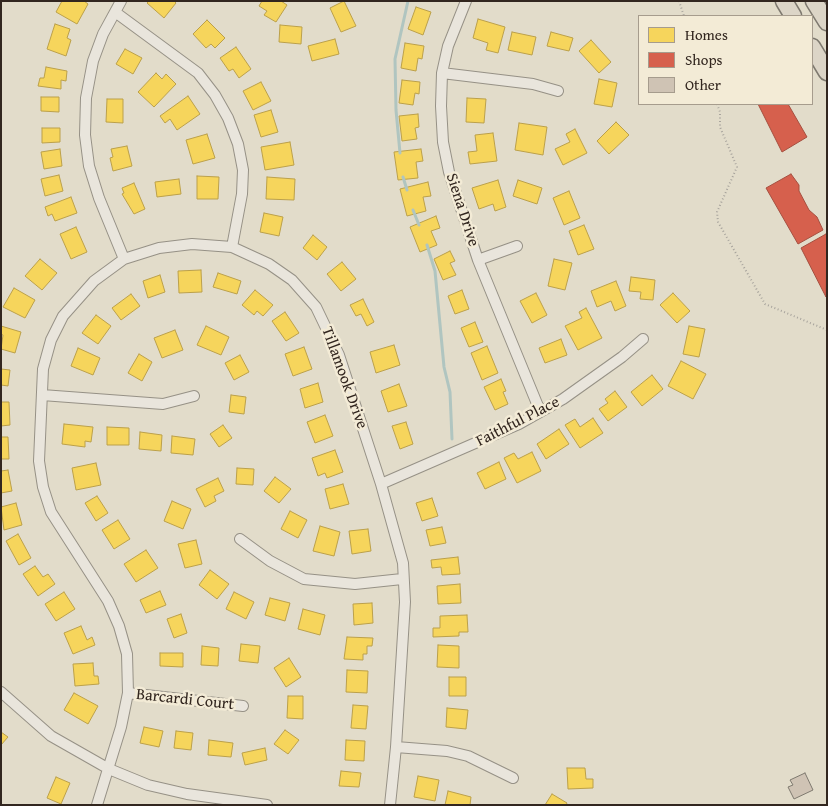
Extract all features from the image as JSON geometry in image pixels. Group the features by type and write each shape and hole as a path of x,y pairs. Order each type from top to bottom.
{"highway":[{"path":"784,1 792,15"},
{"path":"814,1 827,22"},
{"path":"813,36 827,52"},
{"path":"813,49 827,72"}],"street":[{"path":"120,1 93,61 86,98 86,135 89,166 99,198 124,259"},
{"name":"Siena Drive","path":"466,1 448,46 442,73 443,142 449,172 478,260 540,412"},
{"path":"115,12 198,73 215,95 228,118 238,144 243,170 242,194 232,247"},
{"path":"442,73 533,84 558,91"},
{"name":"Tillamook Drive","path":"97,805 109,769 128,693 127,654 119,626 108,601 51,512 42,487 40,461 43,369 52,340 63,316 94,281 124,259 160,248 192,244 232,247 269,264 292,280 316,307 339,355 400,548 404,602 396,747 390,805"},
{"path":"478,260 517,246"},
{"name":"Faithful Place","path":"381,484 496,435 563,400 590,381 643,338"},
{"path":"42,396 163,404 194,396"},
{"path":"240,539 270,562 304,579 355,584 402,579"},
{"path":"1,692 51,736 109,769 148,785 187,794 267,805"},
{"name":"Barcardi Court","path":"128,693 243,706"},
{"path":"396,747 447,751 468,756 513,778"}],"path":[{"path":"679,1 684,15"},
{"path":"717,105 720,112 720,127 736,167 717,212 718,222 765,304 827,330"}],"building: Homes":[{"path":"62,1 84,1 88,4 77,24 56,12"},
{"path":"149,1 174,1 176,3 164,18 147,3"},
{"path":"262,1 281,1 287,5 276,22 264,15 267,11 259,6"},
{"path":"344,1 356,26 341,32 330,8"},
{"path":"416,7 431,12 423,35 408,29"},
{"path":"478,19 505,27 498,53 486,50 488,43 473,38"},
{"path":"207,20 225,38 215,48 211,44 206,48 193,34"},
{"path":"55,24 70,29 67,38 71,40 66,56 47,49"},
{"path":"280,25 302,27 301,44 279,42"},
{"path":"512,32 536,37 532,55 508,50"},
{"path":"551,32 573,38 569,51 547,46"},
{"path":"335,39 339,54 312,61 308,46"},
{"path":"591,40 611,62 599,73 579,51"},
{"path":"405,43 424,46 422,59 418,58 416,71 401,68"},
{"path":"236,47 251,69 239,78 233,69 229,71 220,58"},
{"path":"125,49 142,58 133,74 116,64"},
{"path":"46,67 67,71 66,81 61,80 61,89 38,86 40,78 44,78"},
{"path":"156,73 162,79 166,74 176,84 154,107 138,92"},
{"path":"599,79 617,83 612,107 594,104"},
{"path":"402,80 420,82 419,94 415,93 413,105 399,103"},
{"path":"261,82 271,101 253,110 243,91"},
{"path":"188,96 200,114 177,130 170,119 165,123 160,116"},
{"path":"41,97 59,97 59,112 41,111"},
{"path":"467,98 486,99 484,123 466,122"},
{"path":"107,99 123,99 123,123 106,122"},
{"path":"271,110 278,132 261,137 254,115"},
{"path":"418,114 419,127 415,128 417,139 402,141 399,116"},
{"path":"616,122 629,135 609,154 597,141"},
{"path":"519,123 547,127 543,155 515,150"},
{"path":"42,128 60,128 60,142 42,143"},
{"path":"575,129 587,153 563,165 555,149 570,142 566,134"},
{"path":"493,133 497,161 470,164 468,152 477,151 475,135"},
{"path":"207,134 215,158 193,164 186,140"},
{"path":"290,142 294,165 265,170 261,147"},
{"path":"127,146 132,166 113,171 110,158 113,157 111,149"},
{"path":"60,149 62,166 44,169 41,152"},
{"path":"421,149 423,161 416,162 418,178 398,180 394,152"},
{"path":"59,175 63,191 45,196 41,179"},
{"path":"197,176 219,177 218,199 197,199"},
{"path":"267,177 295,179 294,200 266,199"},
{"path":"179,179 181,194 157,197 155,182"},
{"path":"498,180 506,207 495,211 493,204 479,209 472,188"},
{"path":"518,180 542,188 537,204 513,196"},
{"path":"428,182 431,196 423,197 426,211 407,216 400,189"},
{"path":"134,183 145,209 134,214 122,194 124,193 122,188"},
{"path":"569,191 580,218 564,225 553,198"},
{"path":"71,197 77,213 55,221 52,214 48,216 45,207"},
{"path":"264,213 283,217 279,236 260,232"},
{"path":"436,216 440,228 431,231 437,245 420,252 410,227"},
{"path":"584,225 594,249 578,255 569,231"},
{"path":"76,227 87,252 71,259 60,234"},
{"path":"313,235 327,247 317,260 303,248"},
{"path":"450,251 455,261 450,263 456,275 443,280 434,259"},
{"path":"40,259 57,273 42,290 25,276"},
{"path":"554,259 572,263 565,290 548,286"},
{"path":"342,262 356,279 341,291 327,274"},
{"path":"201,270 202,292 179,293 178,271"},
{"path":"218,273 241,281 237,294 213,287"},
{"path":"160,275 165,292 148,298 143,281"},
{"path":"631,277 655,280 653,300 640,299 641,292 629,291"},
{"path":"616,281 626,306 615,311 611,301 597,307 591,291"},
{"path":"14,288 35,300 25,318 3,307"},
{"path":"255,290 273,305 263,316 257,311 254,315 242,305"},
{"path":"462,290 469,309 455,314 448,296"},
{"path":"536,293 547,315 532,323 520,301"},
{"path":"673,293 690,311 677,323 660,305"},
{"path":"131,294 140,306 121,320 112,308"},
{"path":"363,299 374,322 367,326 361,314 356,316 350,305"},
{"path":"586,308 602,338 578,350 565,326 582,318 579,312"},
{"path":"285,312 299,333 286,341 272,321"},
{"path":"96,315 111,326 98,344 82,333"},
{"path":"475,322 483,342 469,347 461,328"},
{"path":"1,326 21,332 15,353 1,349 3,335 1,334"},
{"path":"206,326 229,337 221,355 197,345"},
{"path":"689,326 705,329 699,357 683,354"},
{"path":"175,330 183,350 162,358 154,338"},
{"path":"561,339 567,355 545,363 539,348"},
{"path":"394,345 400,365 376,373 370,352"},
{"path":"487,346 498,373 482,380 471,353"},
{"path":"304,347 312,369 293,376 285,354"},
{"path":"78,348 100,358 93,375 71,366"},
{"path":"139,354 152,362 142,381 128,373"},
{"path":"240,355 249,372 234,380 225,363"},
{"path":"681,361 706,374 693,399 668,386"},
{"path":"1,369 10,370 8,386 1,385"},
{"path":"652,375 663,389 642,406 631,392"},
{"path":"501,379 506,391 503,392 508,404 495,410 484,387"},
{"path":"318,383 323,402 305,408 300,389"},
{"path":"399,384 407,406 388,412 381,391"},
{"path":"615,391 627,407 608,421 599,409 608,403 605,399"},
{"path":"231,395 246,397 244,414 229,412"},
{"path":"1,402 9,402 10,425 1,426"},
{"path":"325,415 333,436 315,443 307,422"},
{"path":"593,418 603,433 580,448 565,425 575,419 580,427"},
{"path":"406,422 413,444 400,449 392,426"},
{"path":"64,424 93,427 91,442 85,441 85,447 62,444"},
{"path":"223,425 232,438 219,447 210,434"},
{"path":"107,427 129,428 129,445 107,445"},
{"path":"559,429 569,444 546,459 537,444"},
{"path":"140,432 162,435 161,451 139,449"},
{"path":"172,436 195,439 193,455 171,453"},
{"path":"1,437 8,437 9,459 1,459"},
{"path":"335,450 343,472 327,478 325,473 318,476 312,458"},
{"path":"532,452 541,471 517,483 504,458 514,453 518,459"},
{"path":"499,462 506,479 485,489 477,473"},
{"path":"96,463 101,485 76,490 72,468"},
{"path":"237,468 254,469 253,485 236,484"},
{"path":"8,470 12,491 1,493 1,471"},
{"path":"275,477 291,489 279,503 264,491"},
{"path":"218,478 224,491 214,496 216,501 205,507 196,489"},
{"path":"343,484 349,504 330,509 325,489"},
{"path":"97,496 108,513 96,521 85,503"},
{"path":"432,498 438,516 422,521 416,503"},
{"path":"172,501 191,509 183,529 164,521"},
{"path":"16,503 22,525 4,530 1,507"},
{"path":"290,511 307,520 298,538 281,529"},
{"path":"118,520 130,539 114,549 102,530"},
{"path":"320,526 340,532 334,556 313,551"},
{"path":"442,527 446,543 430,546 426,530"},
{"path":"368,529 371,551 352,554 349,531"},
{"path":"18,534 31,558 19,565 6,541"},
{"path":"196,540 202,564 185,568 178,544"},
{"path":"146,550 158,568 136,582 124,564"},
{"path":"458,557 460,574 442,575 441,567 432,568 431,560"},
{"path":"35,566 43,577 48,574 55,584 38,596 23,574"},
{"path":"210,570 229,584 217,599 199,585"},
{"path":"460,584 461,603 438,604 437,586"},
{"path":"160,591 166,605 146,613 140,600"},
{"path":"64,592 75,609 56,621 45,604"},
{"path":"234,592 254,602 246,619 226,609"},
{"path":"270,598 290,603 285,621 265,615"},
{"path":"372,603 373,623 354,625 353,604"},
{"path":"303,609 325,615 320,635 298,629"},
{"path":"181,614 187,633 174,638 167,619"},
{"path":"467,615 468,632 459,632 459,636 433,637 433,628 440,628 440,616"},
{"path":"81,626 87,640 92,637 95,645 73,654 64,633"},
{"path":"347,637 373,638 372,646 367,646 367,654 363,654 363,660 344,659"},
{"path":"241,644 260,646 258,663 239,661"},
{"path":"438,645 459,646 459,668 437,667"},
{"path":"202,646 219,648 218,666 201,665"},
{"path":"160,653 183,653 183,667 160,666"},
{"path":"289,658 301,677 286,687 274,668"},
{"path":"93,663 94,676 98,676 99,684 75,686 73,664"},
{"path":"347,670 368,671 367,693 346,692"},
{"path":"449,677 466,677 466,696 449,696"},
{"path":"74,693 98,706 88,724 64,710"},
{"path":"288,696 303,696 303,719 287,718"},
{"path":"353,705 368,706 366,729 351,728"},
{"path":"447,708 468,710 466,729 446,727"},
{"path":"144,727 163,731 159,747 140,743"},
{"path":"285,730 299,740 288,754 274,744"},
{"path":"176,731 193,733 191,750 174,748"},
{"path":"1,732 8,737 1,745"},
{"path":"209,740 233,743 231,757 208,755"},
{"path":"346,740 365,741 364,761 345,760"},
{"path":"265,748 267,760 245,765 242,753"},
{"path":"567,768 585,768 586,779 593,779 593,788 568,789"},
{"path":"341,771 361,773 359,787 339,786"},
{"path":"418,776 439,780 435,801 414,797"},
{"path":"56,777 70,783 61,804 47,798"},
{"path":"448,791 471,797 470,805 445,805"},
{"path":"552,794 567,803 566,805 545,805"}],"building: Shops":[{"path":"758,105 789,105 807,137 782,152"},
{"path":"791,174 799,185 799,191 809,210 817,217 823,230 798,244 766,188"},
{"path":"826,234 827,237 826,297 801,248"}],"building: Other":[{"path":"805,773 813,790 794,799 788,787 793,785 790,780"}],"waterway":[{"path":"400,153 396,110 395,59 408,1"},
{"path":"403,177 407,190"},
{"path":"413,210 419,225"},
{"path":"427,245 435,271 444,367 450,392 452,439"}]}
